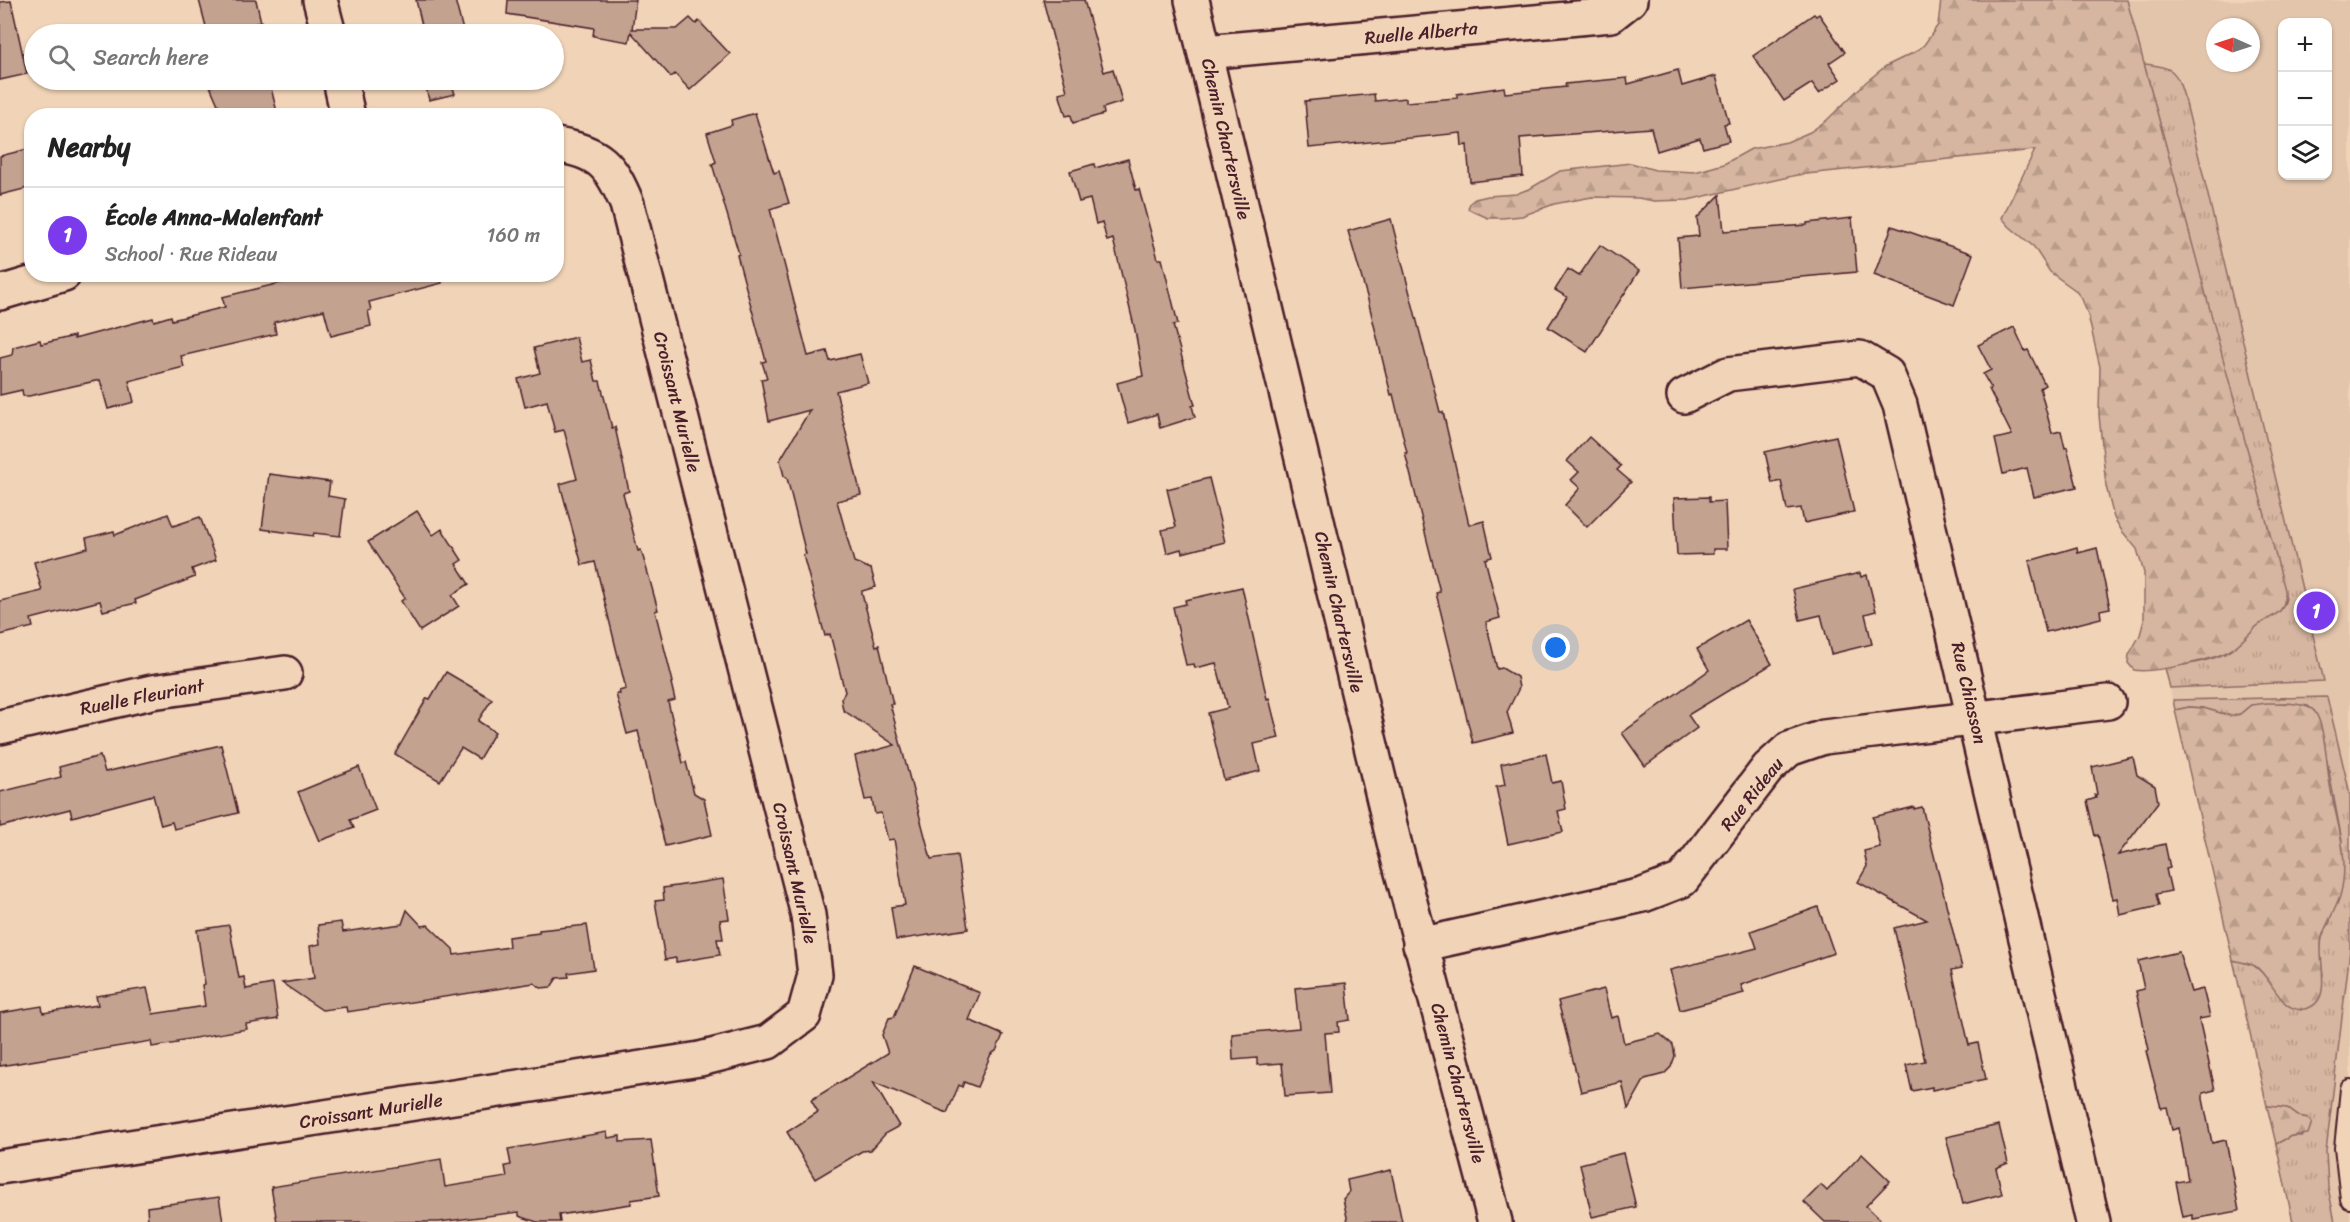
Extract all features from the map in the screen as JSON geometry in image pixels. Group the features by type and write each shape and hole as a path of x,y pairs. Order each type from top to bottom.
{"street":[{"path":"320,0 326,24"},
{"name":"Chemin Chartersville","path":"1192,0 1420,945 1495,1222"},
{"name":"Ruelle Alberta","path":"1205,52 1611,15 1630,0"},
{"path":"342,90 346,108"},
{"name":"Croissant Murielle","path":"0,1167 700,1059 768,1042 804,1016 815,975 808,915 627,204 616,178 603,163 590,154 564,147"},
{"path":"0,293 37,282"},
{"name":"Rue Chiasson","path":"1684,396 1728,374 1860,358 1887,374 1900,405 2093,1222"},
{"name":"Ruelle Fleuriant","path":"0,727 152,692 285,673"},
{"name":"Rue Rideau","path":"1420,945 1643,895 1682,880 1768,768 1789,749 1835,735 2108,702"}],"lane":[{"path":"2350,1089 2344,1148 2350,1199"}],"shaded area":[{"path":"2127,0 2350,0 2350,1222 2293,1222 2165,668 2197,661 2144,64"}],"green space":[{"path":"1941,0 2127,0 2285,590 2281,610 2262,622 2233,649 2221,655 2154,670 2134,670 2128,663 2129,655 2140,635 2144,620 2144,573 2137,549 2114,518 2106,486 2099,415 2100,367 2088,315 2082,299 2075,290 2050,272 2034,247 2002,218 2035,150 1797,175 1688,200 1654,201 1638,198 1592,197 1554,204 1522,216 1502,218 1488,218 1468,209 1470,203 1475,199 1516,194 1560,171 1631,163 1655,170 1695,172 1724,164 1751,149 1787,142 1810,132 1827,120 1886,66 1924,45 1938,25"},
{"path":"2144,64 2164,67 2174,73 2186,103 2324,681 2170,688 2165,668 2206,660 2229,651 2257,626 2280,610 2286,598"},
{"path":"2327,697 2350,794 2350,950 2326,1151 2328,1187 2335,1222 2293,1222 2276,1144 2291,1136 2302,1136 2308,1118 2298,1116 2287,1108 2267,1106 2233,960 2253,965 2267,976 2287,1005 2301,1010 2323,975 2320,955 2322,936 2330,922 2342,841 2321,729 2315,712 2308,706 2286,703 2251,705 2240,714 2231,716 2203,708 2189,707 2175,710 2173,700"},
{"path":"2267,703 2306,706 2315,712 2323,734 2343,853 2344,872 2341,892 2322,937 2322,989 2314,1005 2304,1009 2289,1006 2255,966 2233,960 2175,710 2189,707 2203,708 2231,716 2240,714 2251,705"},
{"path":"2267,1106 2287,1108 2298,1116 2308,1118 2312,1122 2308,1134 2291,1136 2276,1144"}],"building":[{"path":"199,0 256,0 261,22 205,24"},
{"path":"416,0 455,0 461,24 422,24"},
{"path":"508,0 636,0 632,29 677,29 690,18 696,24 699,21 730,54 690,90 675,74 671,77 631,32 629,42 593,36 594,28 507,14"},
{"path":"1043,0 1084,0 1104,72 1113,69 1122,102 1103,108 1104,114 1073,123 1071,115 1066,116 1059,93 1067,91"},
{"path":"11,1 24,60 24,75 0,80 0,2"},
{"path":"1814,14 1816,16 1819,14 1845,52 1829,63 1840,79 1819,93 1812,83 1784,101 1753,56"},
{"path":"1678,70 1682,86 1716,76 1729,123 1724,124 1729,141 1703,148 1700,138 1657,151 1651,128 1520,138 1523,176 1470,182 1467,145 1462,146 1461,133 1309,148 1305,101 1374,94 1375,101 1406,98 1406,102 1457,98 1457,94 1504,87 1505,93 1627,78 1628,84"},
{"path":"212,90 272,90 276,108 220,108"},
{"path":"426,90 454,90 455,94 429,100"},
{"path":"755,113 774,173 779,171 789,203 770,209 808,356 827,351 830,361 860,354 868,383 836,391 861,495 837,501 854,562 871,569 876,587 862,591 862,594 876,646 879,645 893,704 890,704 931,859 957,855 968,929 896,940 891,907 905,905 894,839 888,840 881,813 875,814 872,799 865,800 855,756 895,745 843,710 841,699 845,692 830,634 825,636 803,555 806,554 787,478 784,476 780,460 810,410 769,421 761,379 767,378 762,362 766,361 737,255 739,254 712,164 716,162 707,133 732,125 731,120"},
{"path":"24,150 24,189 0,195 0,156"},
{"path":"1128,159 1136,190 1139,189 1158,259 1162,259 1178,324 1173,325 1195,405 1192,406 1195,417 1160,428 1157,414 1128,423 1117,383 1143,376 1135,330 1113,239 1107,241 1102,222 1096,224 1090,199 1079,202 1070,171 1094,164 1095,168"},
{"path":"1720,195 1724,231 1807,225 1807,223 1852,218 1857,272 1682,288 1678,238 1699,236 1697,218"},
{"path":"1391,219 1440,412 1443,412 1469,525 1484,521 1492,557 1485,559 1500,618 1486,622 1497,669 1502,668 1517,677 1519,688 1507,712 1513,733 1473,743 1436,593 1440,592 1405,453 1407,453 1393,394 1391,395 1368,300 1348,231"},
{"path":"1892,226 1973,254 1954,305 1874,275"},
{"path":"1600,245 1639,271 1587,352 1548,327 1567,297 1555,290 1568,269 1579,276"},
{"path":"285,282 442,283 369,302 371,326 331,336 324,310 274,322 276,334 181,356 184,367 129,381 134,402 108,409 100,380 29,396 23,396 22,390 0,395 0,358 12,355 13,347 40,340 41,344 74,336 74,339 153,318 154,321 171,316 172,320 225,307 222,297"},
{"path":"2014,327 2045,385 2040,388 2052,433 2061,431 2077,487 2034,497 2027,468 2003,474 1995,439 2012,435 1983,374 1991,370 1978,345"},
{"path":"576,337 582,362 591,360 596,381 600,381 612,428 615,427 629,491 623,493 638,551 641,550 658,610 655,611 673,682 671,683 675,700 668,702 683,763 686,762 694,793 704,799 712,835 665,846 638,731 627,734 616,694 626,689 595,562 582,565 560,484 577,479 564,430 555,432 547,401 525,407 518,379 540,373 534,348"},
{"path":"1836,436 1854,512 1804,523 1801,508 1787,510 1781,481 1772,483 1765,452"},
{"path":"1589,437 1621,466 1617,470 1631,482 1587,527 1565,505 1580,488 1571,480 1579,472 1567,461"},
{"path":"269,474 330,482 328,496 345,499 340,536 314,533 313,536 262,529"},
{"path":"1209,478 1225,542 1182,553 1181,549 1167,553 1162,530 1176,527 1167,489"},
{"path":"1709,497 1709,502 1725,501 1727,549 1713,549 1713,554 1677,555 1674,498"},
{"path":"417,511 433,535 442,529 462,560 456,564 469,584 452,595 459,606 420,631 401,601 405,598 368,542"},
{"path":"168,514 173,526 200,517 216,560 192,569 195,577 135,600 136,603 103,611 100,601 31,619 33,627 0,635 0,601 42,591 34,562 88,548 86,538 114,531 115,535"},
{"path":"2077,547 2078,553 2097,548 2110,608 2100,610 2101,618 2046,632 2029,561"},
{"path":"1860,573 1861,577 1867,575 1876,611 1865,614 1872,644 1831,654 1821,615 1800,620 1793,589"},
{"path":"1242,587 1267,699 1269,698 1279,738 1254,744 1260,771 1224,780 1208,713 1228,708 1216,663 1195,668 1194,664 1186,665 1173,607 1186,604 1185,600"},
{"path":"1746,620 1772,664 1688,715 1697,728 1645,766 1622,733 1709,670 1697,649"},
{"path":"446,672 492,699 478,721 495,732 479,759 461,748 440,781 395,754 427,698 430,699"},
{"path":"221,745 238,813 174,829 172,822 161,825 153,795 72,817 70,809 0,827 0,792 61,777 59,767 100,756 105,772"},
{"path":"1546,754 1552,783 1561,781 1566,809 1558,811 1563,832 1508,844 1496,787 1505,785 1501,764"},
{"path":"2133,757 2137,775 2155,786 2158,802 2118,855 2165,844 2170,868 2166,869 2171,891 2156,894 2159,906 2120,915 2117,898 2113,899 2098,835 2095,836 2087,801 2096,798 2097,794 2092,767"},
{"path":"359,767 376,810 350,820 354,828 319,841 298,792"},
{"path":"1914,807 1914,809 1922,807 1962,968 1952,970 1969,1045 1978,1043 1986,1079 1932,1090 1932,1087 1912,1091 1906,1065 1925,1061 1894,928 1927,920 1858,882 1867,866 1864,851 1880,847 1873,817"},
{"path":"723,879 729,919 720,920 723,939 717,939 720,955 676,962 676,958 665,960 655,901 664,900 663,888"},
{"path":"1818,907 1834,953 1741,985 1744,993 1680,1010 1670,970 1757,948 1751,931"},
{"path":"407,910 422,926 428,925 453,949 454,955 509,947 508,937 539,933 539,930 587,925 594,969 568,973 569,977 557,978 551,987 541,988 534,983 347,1012 346,1007 322,1010 282,983 314,978 310,946 320,944 318,925 341,922 343,932 402,924"},
{"path":"229,925 239,978 244,977 246,989 273,984 278,1019 246,1024 247,1029 177,1041 178,1043 152,1047 151,1041 0,1066 0,1013 42,1006 43,1013 98,1005 96,996 147,988 153,1014 205,1006 202,985 205,984 197,930"},
{"path":"2179,952 2191,992 2203,989 2210,1017 2199,1019 2215,1090 2203,1093 2203,1099 2212,1143 2226,1140 2239,1211 2193,1219 2193,1215 2183,1217 2176,1182 2188,1180 2179,1128 2172,1130 2167,1107 2161,1108 2146,1051 2149,1050 2136,991 2144,989 2138,961"},
{"path":"915,966 980,993 969,1020 1003,1035 996,1051 991,1054 977,1087 964,1082 962,1087 959,1085 947,1113 873,1082 899,1126 886,1133 871,1150 862,1151 815,1179 787,1132 818,1112 811,1100 888,1053 882,1035 889,1018 894,1017"},
{"path":"1346,983 1350,1020 1338,1022 1339,1032 1325,1033 1330,1093 1285,1096 1282,1063 1257,1065 1257,1058 1233,1060 1232,1034 1299,1028 1295,988"},
{"path":"1604,989 1611,1018 1618,1016 1624,1043 1660,1034 1673,1045 1675,1056 1671,1067 1664,1074 1645,1079 1628,1109 1622,1082 1581,1092 1558,1001"},
{"path":"1999,1125 2008,1163 1996,1168 2002,1194 1963,1204 1946,1137"},
{"path":"607,1132 608,1138 620,1136 620,1142 651,1140 659,1196 631,1200 631,1204 559,1215 560,1222 537,1222 519,1216 519,1212 439,1222 277,1222 271,1187 441,1159 445,1187 507,1177 505,1166 511,1165 508,1149"},
{"path":"1623,1153 1636,1207 1592,1217 1580,1164"},
{"path":"1862,1154 1890,1181 1866,1206 1883,1222 1825,1222 1804,1202 1821,1185 1827,1191"},
{"path":"1391,1170 1402,1222 1348,1222 1343,1199 1349,1192 1347,1180"},
{"path":"219,1197 223,1222 148,1222 147,1207"}],"place":[{"name":"École Anna-Malenfant","path":"2316,611"}]}
